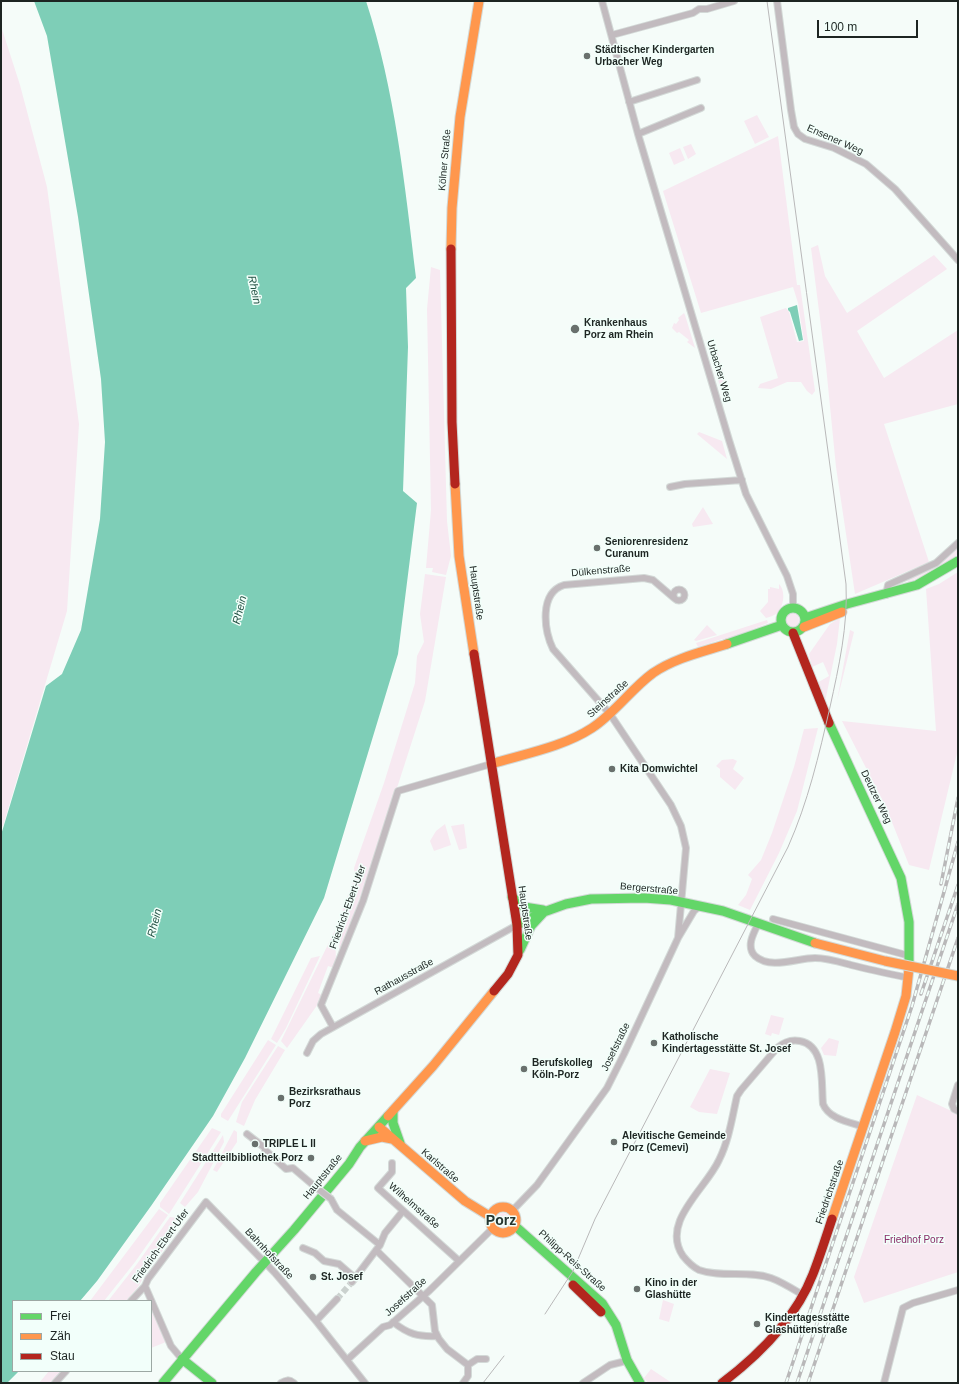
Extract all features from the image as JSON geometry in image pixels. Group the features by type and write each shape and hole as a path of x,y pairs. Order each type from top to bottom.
{"main road":[{"name":"Kölner Straße","path":"450,322 450,263 455,165 465,81 479,1"},
{"name":"Hauptstraße","path":"162,1383 349,1164 354,1154 365,1141 433,1066 508,974 518,955 517,925 491,764 457,534 452,422 450,322"},
{"path":"805,622 801,611 793,608 783,613 782,624 787,631 793,633 800,631 805,622 853,608 867,600 923,582 958,560"},
{"name":"Steinstraße","path":"491,764 573,739 610,714 660,668 782,624"},
{"name":"Deutzer Weg","path":"793,633 836,739 901,878 909,922 909,978"},
{"path":"512,897 524,907 546,910"},
{"name":"Bergerstraße","path":"517,925 531,916 571,902 609,897 634,897 700,906 725,912 815,943 885,961 958,976"},
{"path":"518,955 528,930 546,910"},
{"name":"Friedrichstraße","path":"722,1383 758,1354 788,1318 803,1295 821,1254 864,1127 902,1010 909,978"},
{"path":"393,1110 394,1129 401,1146"},
{"name":"Karlstraße","path":"379,1127 465,1201 491,1217"},
{"path":"365,1141 382,1137 392,1139"},
{"path":"500,1207 509,1208 512,1211 515,1215 513,1228 500,1232 493,1228 491,1217 492,1213 500,1207"},
{"name":"Philipp-Reis-Straße","path":"513,1228 554,1264 597,1307 610,1328 622,1362 632,1383"},
{"name":"Philipp-Reis-Straße","path":"513,1228 602,1303 616,1325 627,1360 640,1383"},
{"path":"182,1359 212,1383"}],"street":[{"name":"Urbacher Weg","path":"602,1 638,134 742,480 757,518 787,576 793,594 793,608"},
{"path":"612,34 734,1"},
{"name":"Ensener Weg","path":"777,1 791,110 794,127 798,134 805,139 834,148 866,164 895,189 958,260"},
{"path":"629,102 697,80"},
{"path":"638,134 701,108"},
{"path":"670,487 684,484 742,480"},
{"path":"886,595 888,585 936,563 958,543"},
{"name":"Dülkenstraße","path":"610,714 553,649 548,635 547,601 556,590 564,585 644,578 653,580 674,598"},
{"name":"Josefstraße","path":"610,714 671,805 681,826 686,848 678,938"},
{"name":"Steinstraße","path":"398,791 491,764"},
{"name":"Friedrich-Ebert-Ufer","path":"333,1027 321,1005 363,901 398,791"},
{"name":"Josefstraße","path":"512,1211 537,1185 607,1088 678,938 694,910 700,906"},
{"path":"773,919 910,956"},
{"path":"758,924 750,946 752,953 758,958 781,963 806,959 830,960 909,978"},
{"name":"Rathausstraße","path":"307,1053 313,1041 321,1034 517,925"},
{"path":"803,1295 770,1277 748,1274 711,1274 696,1269 685,1259 679,1250 676,1238 681,1217 719,1162 727,1140 737,1096 777,1048 784,1043 797,1040 811,1045 817,1054 820,1063 823,1104 825,1109 830,1114 838,1118 864,1127"},
{"path":"956,1110 952,1104 958,1085"},
{"path":"247,1134 265,1148 265,1150 286,1169 293,1168 331,1199 337,1210 378,1248 432,1305 437,1336 447,1349 468,1365"},
{"name":"Wilhelmstraße","path":"392,1163 392,1172 378,1188 458,1260"},
{"name":"Friedrich-Ebert-Ufer","path":"132,1300 145,1286 148,1279 166,1254 206,1202"},
{"name":"Bahnhofstraße","path":"206,1202 265,1262 316,1321 365,1383"},
{"path":"304,1248 315,1253 324,1261 339,1264 354,1280 378,1248 385,1233 403,1211"},
{"name":"Josefstraße","path":"347,1360 383,1327 393,1322 423,1296 458,1260 493,1228"},
{"path":"145,1286 151,1300"},
{"path":"884,1383 903,1308 913,1303 958,1290"},
{"path":"316,1321 337,1299"},
{"path":"152,1302 171,1346 182,1359"},
{"path":"393,1322 413,1335 421,1337 437,1336"},
{"path":"468,1365 477,1359 486,1359"},
{"path":"582,1383 610,1365 622,1362"},
{"path":"463,1383 468,1376 468,1365"},
{"path":"54,1383 65,1372"},
{"path":"281,1383 286,1380 291,1380 294,1383"}],"green space":[{"path":"1,26 20,85 47,187 79,424 67,611 3,826 1,826"},
{"path":"757,115 769,137 755,144 744,121"},
{"path":"778,136 797,285 800,285 815,391 812,395 807,391 801,382 787,382 771,389 758,388 760,384 778,378 760,317 786,308 789,312 797,342 804,341 798,303 793,287 701,313 663,191"},
{"path":"691,144 696,154 688,159 683,147"},
{"path":"680,148 685,160 674,165 669,153"},
{"path":"818,245 825,276 847,313 934,255 947,269 857,331 884,378 958,330 958,404 884,424 929,562 855,594 836,467 826,366 811,248"},
{"path":"431,267 440,270 447,521 451,556 446,575 432,572 433,568 426,568 431,510 427,309"},
{"path":"684,313 695,348 687,342 689,340 679,332 677,333 672,328 674,323 676,324 679,320 678,318"},
{"path":"717,350 727,384 720,386 709,352"},
{"path":"699,432 722,441 727,459 697,434"},
{"path":"703,507 713,524 693,527 692,524"},
{"path":"958,545 958,554 941,566 908,582 907,579 933,567"},
{"path":"958,572 958,749 929,870 909,865 886,807 842,721 936,731 926,589 939,584"},
{"path":"425,574 446,577 425,701 377,850 352,919 353,921 343,945 339,949 343,907 355,878 354,868 384,783 415,683 417,656 424,642 420,614"},
{"path":"779,584 783,591 781,608 776,614 766,618 760,611 768,602 768,589 770,589 770,587 779,589"},
{"path":"792,613 797,615 799,620 797,625 792,627 787,625 785,620 787,615"},
{"path":"840,618 837,644 825,702 817,683 829,676 823,662 812,667 809,654 830,624"},
{"path":"767,620 768,623 725,640 722,639 698,647 696,643"},
{"path":"707,625 717,635 696,641 694,640"},
{"path":"850,630 854,632 837,701"},
{"path":"818,728 797,811 779,853 750,910 738,905 746,895 752,879 748,875 761,860 772,833 794,767 804,729"},
{"path":"733,759 737,761 733,769 744,778 735,790 720,777 720,769 716,766 722,760"},
{"path":"445,824 451,845 434,851 430,841 436,831"},
{"path":"464,824 467,848 459,850 451,826"},
{"path":"335,930 336,962 334,968 328,966 318,993 322,995 318,1004 287,1048 281,1041"},
{"path":"320,956 286,1028 277,1043 271,1039 311,958"},
{"path":"771,1015 784,1018 779,1035 772,1033 771,1036 765,1034"},
{"path":"829,1038 839,1041 836,1056 824,1055 821,1048"},
{"path":"268,1040 276,1045 228,1121 221,1117 221,1114"},
{"path":"278,1046 285,1050 255,1100 244,1126 236,1122 242,1102"},
{"path":"710,1069 730,1073 717,1114 699,1112 690,1107"},
{"name":"Friedhof Porz","path":"917,1095 958,1114 958,1272 864,1303 854,1277"},
{"path":"212,1128 221,1132 169,1214 160,1207 160,1203"},
{"path":"234,1130 237,1132 237,1142 217,1172 213,1170"},
{"path":"223,1135 224,1142 198,1192 185,1207 180,1203"},
{"path":"159,1209 168,1215 135,1262 105,1300 91,1300"},
{"path":"503,1213 508,1215 510,1220 508,1225 503,1227 498,1225 496,1220 498,1215"},
{"path":"170,1217 179,1218 174,1224 177,1231 144,1276 138,1287 127,1300 109,1300 137,1264"},
{"path":"663,1300 674,1304 669,1322 659,1319"},
{"path":"152,1307 166,1342 152,1348"},
{"path":"651,1369 672,1383 648,1383 644,1378"},
{"path":"48,1372 62,1372 52,1383 39,1383"}],"water":[{"name":"Rhein","path":"34,1 366,1 376,35 392,103 403,173 416,278 406,288 408,347 403,491 417,503 398,654 324,898 245,1058 213,1116 97,1281 81,1300 12,1300 12,1372 18,1372 7,1383 1,1383 1,835 46,686 62,674 81,630 100,519 105,442 101,379 78,217 47,36"},
{"path":"797,305 803,340 799,341 790,312 788,310 788,308"}],"tunnel":[{"path":"337,1299 352,1282"}],"tram line":[{"path":"545,1314 573,1271 595,1219 788,847 801,813 817,761 840,661 846,615 846,584 767,1"},
{"path":"483,1383 504,1356"}],"railway":[{"path":"941,884 958,798"},
{"path":"786,1383 912,1006 958,842"},
{"path":"921,994 958,885"},
{"path":"797,1383 958,904"},
{"path":"808,1383 958,938"}],"traffic: fast":[{"path":"805,618 847,604 917,585 958,561"},
{"path":"793,608 802,611 805,620 802,629 793,632 784,629 781,620 784,611 793,608"},
{"path":"727,644 782,625"},
{"path":"829,723 901,878 909,922 909,968"},
{"path":"512,897 524,907 543,910"},
{"path":"517,925 541,913 566,904 591,899 644,898 671,900 723,911 815,943"},
{"path":"520,950 531,926 544,912"},
{"path":"393,1111 393,1123 400,1143"},
{"path":"163,1383 256,1272 294,1230 349,1164 360,1147 388,1116"},
{"path":"514,1225 602,1303 616,1325 627,1360 640,1383"},
{"path":"182,1359 212,1383"}],"traffic: slow":[{"path":"451,249 452,208 460,117 479,1"},
{"path":"455,484 459,556 474,654"},
{"path":"804,627 842,612"},
{"path":"491,764 556,745 581,735 600,722 637,686 661,668 679,659 727,644"},
{"path":"815,943 885,961 958,976"},
{"path":"832,1219 895,1032 906,996 909,968"},
{"path":"388,1116 433,1066 494,991"},
{"path":"379,1127 465,1201 491,1217"},
{"path":"365,1141 382,1137 392,1139"},
{"path":"503,1207 512,1211 516,1220 512,1229 503,1233 494,1229 490,1220 494,1211 503,1207"}],"traffic: jam":[{"path":"451,249 452,422 455,484"},
{"path":"793,633 829,723"},
{"path":"474,654 517,925 518,955 508,974 494,991"},
{"path":"722,1383 763,1348 797,1306 813,1274 832,1219"},
{"path":"573,1285 601,1312"}],"place":[{"name":"Städtischer Kindergarten Urbacher Weg","path":"587,56"},
{"name":"Krankenhaus Porz am Rhein","path":"575,329"},
{"name":"Seniorenresidenz Curanum","path":"597,548"},
{"name":"Kita Domwichtel","path":"612,769"},
{"name":"Katholische Kindertagesstätte St. Josef","path":"654,1043"},
{"name":"Berufskolleg Köln-Porz","path":"524,1069"},
{"name":"Bezirksrathaus Porz","path":"281,1098"},
{"name":"Alevitische Gemeinde Porz (Cemevi)","path":"614,1142"},
{"name":"TRIPLE L II","path":"255,1144"},
{"name":"Stadtteilbibliothek Porz","path":"311,1158"},
{"name":"St. Josef","path":"313,1277"},
{"name":"Kino in der Glashütte","path":"637,1289"},
{"name":"Kindertagesstätte Glashüttenstraße","path":"757,1324"}],"district":[{"name":"Porz","path":"501,1221"}]}
